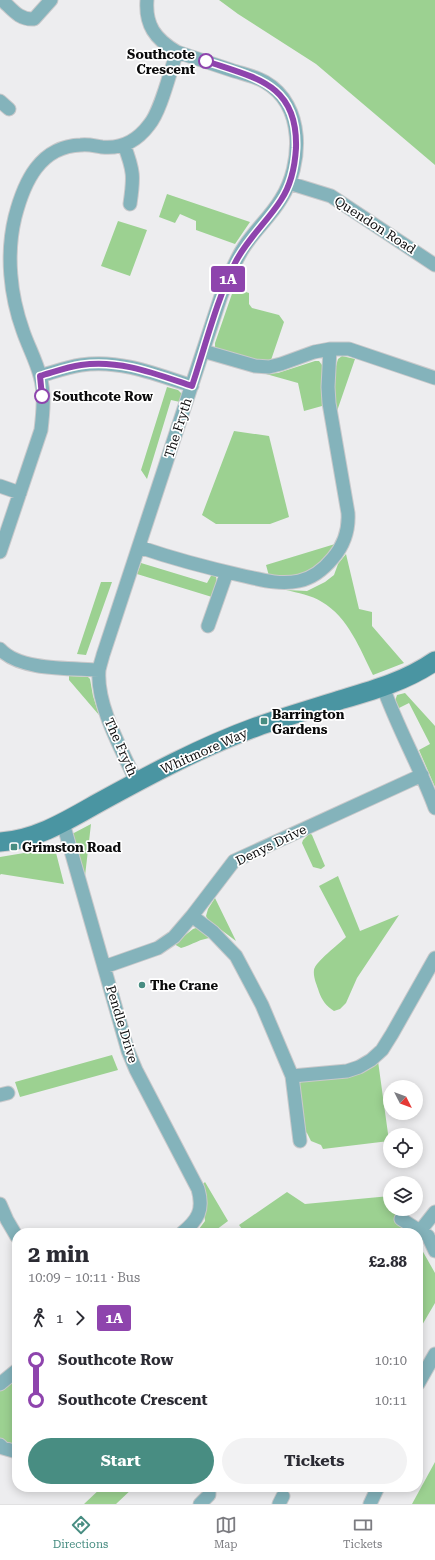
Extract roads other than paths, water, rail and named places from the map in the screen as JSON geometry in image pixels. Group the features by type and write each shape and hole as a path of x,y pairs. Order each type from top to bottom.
{"street":[{"path":"2,0 20,17 28,20 34,19 51,0"},
{"name":"The Fryth","path":"136,782 107,717 101,696 99,670 103,654 203,351 235,263 245,246 282,198 289,183 296,155 296,125 290,109 281,96 258,78 177,52 169,47 154,34 147,17 147,0"},
{"path":"0,552 40,430 43,403 40,376 22,330 6,297 11,264 15,218 25,189 38,165 59,148 70,145 124,146 142,132 155,116 177,52"},
{"path":"124,146 132,166 133,173 130,204"},
{"name":"Quendon Road","path":"289,183 331,196 435,265"},
{"path":"139,547 179,560 270,581 299,581 311,577 328,564 338,552 349,525 329,403 328,387 330,349"},
{"path":"203,351 255,366 268,367 314,352 330,349 349,349 435,378"},
{"path":"40,376 82,365 100,363 117,364 192,386"},
{"path":"0,486 20,493"},
{"path":"208,626 227,572"},
{"path":"0,650 14,659 41,666 99,670"},
{"name":"Whitmore Way","path":"0,842 28,838 63,823 136,782 201,750 294,714 383,688 412,675 435,661"},
{"path":"383,688 394,718 422,775 435,808"},
{"name":"Denys Drive","path":"104,967 158,948 174,937 234,862 422,775"},
{"name":"Pendle Drive","path":"63,823 128,1051 136,1070 198,1189 202,1204 200,1212 195,1221 187,1228"},
{"path":"192,916 213,932 236,956 262,1005 292,1076 300,1141"},
{"path":"292,1076 347,1070 359,1067 371,1060 382,1050 435,958"},
{"path":"0,1204 3,1221 12,1231"},
{"path":"422,1228 435,1212"},
{"path":"401,1219 415,1228"},
{"path":"423,1233 428,1236 435,1251"},
{"path":"423,1375 435,1354"},
{"path":"0,1384 12,1374"},
{"path":"0,1445 12,1450"},
{"path":"200,1504 209,1495 209,1492"}],"place":[{"name":"Southcote Crescent","path":"206,61"},
{"name":"Southcote Row","path":"42,396"},
{"name":"Barrington Gardens","path":"264,721"},
{"name":"Grimston Road","path":"14,847"},
{"name":"The Crane","path":"142,985"}]}
